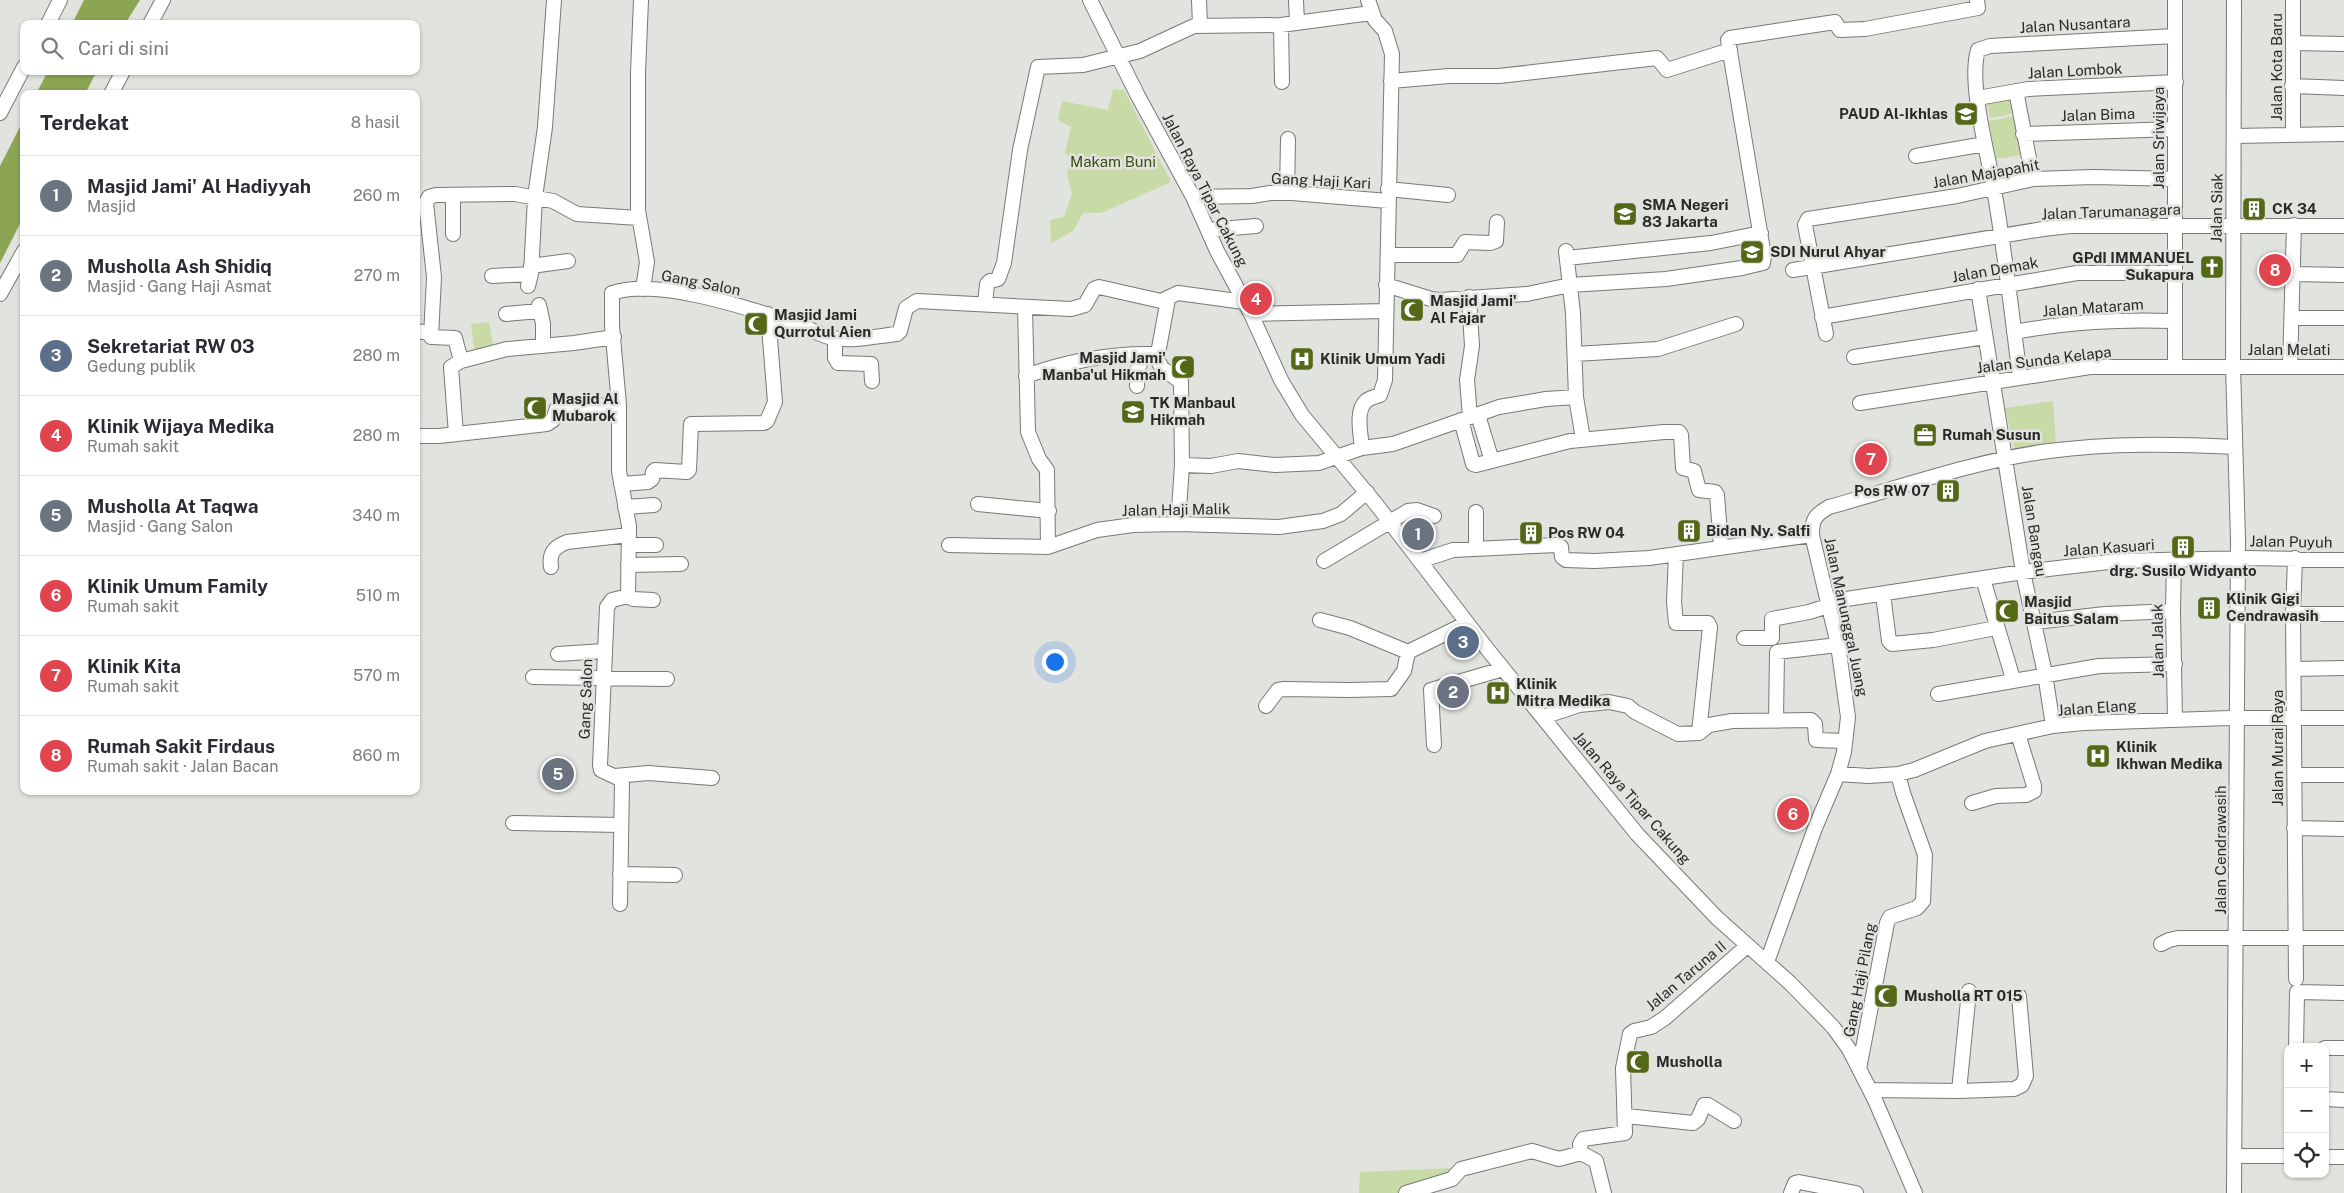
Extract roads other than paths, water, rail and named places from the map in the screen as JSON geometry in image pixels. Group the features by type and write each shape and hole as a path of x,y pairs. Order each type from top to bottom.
{"street":[{"path":"50,20 60,0"},
{"path":"152,20 163,0"},
{"path":"530,275 535,196 545,127 554,0"},
{"path":"641,0 638,73 639,218 647,253 643,289"},
{"name":"Jalan Raya Tipar Cakung","path":"1090,0 1193,197 1251,314 1281,380 1302,415 1367,492 1502,668 1602,793 1717,918 1790,983 1833,1027 1849,1049 1870,1090 1895,1143 1915,1193"},
{"path":"1199,0 1200,25"},
{"path":"1296,0 1297,23"},
{"path":"1386,285 1431,299 1527,294 1570,285 1666,279 1742,268 1763,263 1761,233 1728,40 1732,37 1835,22 1840,30 1865,29 1978,8 1977,0"},
{"name":"Jalan Sriwijaya","path":"2175,0 2175,366"},
{"name":"Jalan Siak","path":"2234,0 2232,226 2235,447"},
{"name":"Jalan Kota Baru","path":"2293,134 2294,0"},
{"path":"985,304 987,284 998,279 1004,264 1020,150 1034,91 1036,70 1040,66 1083,65 1118,56 1151,47 1188,27 1200,25 1281,25 1370,7 1385,31 1392,54 1384,386 1380,395 1366,401 1362,406 1360,414 1362,448"},
{"path":"1281,25 1282,82"},
{"name":"Jalan Nusantara","path":"1978,98 1976,66 1978,50 1990,46 2175,36"},
{"path":"2293,43 2344,44"},
{"path":"1391,81 1449,76 1499,76 1657,58 1667,70 1730,50"},
{"path":"0,113 20,75"},
{"path":"113,90 121,75"},
{"name":"Jalan Lombok","path":"1978,98 2016,91 2176,82"},
{"path":"2292,86 2344,88"},
{"path":"2016,91 2033,179"},
{"path":"1978,98 1994,188 2020,378"},
{"name":"Jalan Bima","path":"2023,134 2175,130"},
{"path":"2234,136 2344,134"},
{"path":"1287,193 1288,139"},
{"path":"1916,156 1985,144"},
{"name":"Jalan Majapahit","path":"1812,267 1806,222 1813,218 1957,196 2033,179 2094,177 2174,179"},
{"name":"Gang Haji Kari","path":"1193,197 1252,196 1287,193 1448,195"},
{"path":"460,362 455,338 435,338 431,333 434,270 426,203 429,197 436,195 506,194 535,196 553,201 577,214 639,218"},
{"path":"453,195 453,234"},
{"path":"1388,255 1457,255 1465,242 1490,243 1496,241 1497,222"},
{"path":"2290,367 2293,318 2294,225"},
{"path":"1208,230 1256,226"},
{"name":"Jalan Tarumanagara","path":"1793,270 2070,226 2344,226"},
{"path":"1583,439 1576,397 1575,354 1567,255 1711,243 1761,233"},
{"path":"0,294 20,257"},
{"path":"492,276 530,275 568,261"},
{"path":"1812,267 1826,334"},
{"name":"Jalan Demak","path":"1822,317 2077,272 2175,273"},
{"path":"2293,274 2344,275"},
{"name":"Gang Salon","path":"620,904 622,783 615,776 606,774 601,770 600,764 604,651 608,604 612,600 628,596 629,540 620,484 619,405 610,298 612,293 643,289 679,292 768,314 835,338 897,334 900,331 906,308 917,301 1065,309 1082,306 1094,288 1099,287 1161,301 1178,293 1244,302"},
{"name":"Jalan Bangau","path":"1978,290 2024,572 2045,674 2053,726"},
{"path":"1469,297 1472,346 1468,380 1470,417 1492,461 1583,439 1679,432 1681,435 1683,468 1694,471 1699,490 1715,492 1718,495 1721,547"},
{"path":"1137,386 1138,368 1151,354 1168,299"},
{"path":"506,314 540,308 543,324 543,346"},
{"path":"1025,308 1028,435 1039,459 1047,470 1048,547"},
{"path":"1251,314 1385,311"},
{"path":"620,484 648,482 652,479 655,470 687,472 689,470 691,424 767,422 775,402 768,314"},
{"path":"2293,318 2344,318"},
{"name":"Jalan Mataram","path":"2014,332 2062,324 2109,320 2174,321"},
{"path":"1575,354 1658,349 1736,324"},
{"path":"420,332 431,333"},
{"path":"456,434 451,367 460,362 507,349 614,337"},
{"path":"1854,357 1985,337"},
{"path":"835,338 838,363 870,364 872,381"},
{"path":"1026,376 1053,366 1123,355 1151,354"},
{"path":"1151,354 1162,368 1181,382 1182,465 1178,524"},
{"name":"Jalan Sunda Kelapa","path":"1860,403 2090,367 2233,366"},
{"name":"Jalan Melati","path":"2233,366 2344,366"},
{"path":"1182,465 1211,466 1238,461 1275,465 1306,464 1330,460 1362,448 1393,444 1499,407 1546,399 1576,397"},
{"path":"420,436 456,434 547,424 553,420 557,408 619,405"},
{"name":"Jalan Manunggal Juang","path":"1767,962 1815,828 1838,774 1845,741 1848,705 1838,645 1812,535 1812,523 1815,515 1829,507 1938,475 2049,451 2110,446 2235,447"},
{"name":"Jalan Cendrawasih","path":"2234,1193 2238,558 2235,447"},
{"name":"Jalan Haji Malik","path":"949,545 1048,547 1111,527 1178,524 1279,527 1323,522 1341,514 1367,492"},
{"path":"978,504 1049,511"},
{"path":"625,507 654,505"},
{"path":"1324,561 1412,510 1434,516"},
{"path":"1476,512 1476,549"},
{"path":"1420,561 1448,551 1557,545 1561,547 1564,559 1595,561 1649,558 1812,535"},
{"path":"551,567 551,556 558,546 567,542 629,540 656,545"},
{"path":"1676,554 1674,602 1676,623 1708,623 1710,627 1699,732"},
{"name":"Jalan Puyuh","path":"2238,558 2344,560"},
{"name":"Jalan Kasuari","path":"1744,638 1772,638 1772,619 1809,612 1827,604 1883,594 2024,572 2117,561 2238,558"},
{"name":"Jalan Murai Raya","path":"2295,558 2293,614 2296,1043"},
{"name":"Jalan Jalak","path":"2174,560 2175,720"},
{"path":"628,565 681,564"},
{"path":"1983,579 1996,628 2013,679"},
{"path":"1883,594 1889,641 1892,644 1933,640 1996,628"},
{"path":"628,596 653,600"},
{"path":"2035,622 2105,614 2173,612"},
{"path":"2293,614 2344,614"},
{"path":"1320,620 1350,628 1408,652 1467,623"},
{"path":"1776,721 1777,652 1838,645"},
{"path":"558,654 604,651"},
{"path":"1266,706 1278,690 1281,689 1391,689 1404,671 1408,652"},
{"path":"1938,694 2013,679 2099,666 2175,664"},
{"path":"1434,745 1431,690 1502,668"},
{"path":"2294,669 2344,668"},
{"path":"533,677 667,678"},
{"path":"1543,717 1579,705 1609,702 1628,706 1635,712 1678,734 1699,732 1709,725 1719,723 1811,720 1815,724 1816,740 1845,741"},
{"name":"Jalan Elang","path":"1838,774 1869,776 1898,774 1914,770 1985,742 2053,726 2084,723 2237,718 2344,718"},
{"path":"1972,803 1996,796 2026,795 2034,790 2018,734"},
{"path":"615,776 660,773 675,776 712,778"},
{"name":"Gang Haji Pilang","path":"1859,1069 1887,923 1890,916 1917,908 1923,900 1925,855 1898,774"},
{"path":"2295,775 2344,775"},
{"path":"513,823 620,826"},
{"path":"2294,828 2344,829"},
{"path":"620,874 675,876"},
{"path":"2161,944 2174,939 2344,938"},
{"name":"Jalan Taruna II","path":"1581,1153 1580,1144 1583,1139 1625,1134 1626,1116 1623,1068 1630,1034 1634,1031 1650,1027 1665,1018 1747,946"},
{"path":"2296,985 2344,993"},
{"path":"1958,1091 1969,991"},
{"path":"1870,1090 1958,1091 2014,1089 2022,1085 2025,1081 2026,1067 2019,996"},
{"path":"2329,1048 2344,1048"},
{"path":"2329,1100 2344,1100"},
{"path":"1626,1116 1696,1123 1704,1105 1708,1105 1734,1121"},
{"path":"1880,1142 1895,1143"},
{"path":"1406,1193 1452,1179 1461,1168 1532,1151 1558,1159 1581,1153 1596,1161 1604,1193"},
{"path":"2234,1156 2284,1156"},
{"path":"2329,1157 2344,1157"},
{"path":"1790,1193 1795,1183 1799,1182 1856,1193"}],"place":[{"name":"PAUD Al-Ikhlas","path":"1966,114"},
{"name":"CK 34","path":"2254,209"},
{"name":"SMA Negeri 83 Jakarta","path":"1625,214"},
{"name":"SDI Nurul Ahyar","path":"1752,252"},
{"name":"GPdI IMMANUEL Sukapura","path":"2212,267"},
{"name":"Rumah Sakit Firdaus","path":"2275,270"},
{"name":"Klinik Wijaya Medika","path":"1256,299"},
{"name":"Masjid Jami' Al Fajar","path":"1412,310"},
{"name":"Masjid Jami Qurrotul Aien","path":"756,324"},
{"name":"Klinik Umum Yadi","path":"1302,359"},
{"name":"Masjid Jami' Manba'ul Hikmah","path":"1183,367"},
{"name":"Masjid Al Mubarok","path":"535,408"},
{"name":"TK Manbaul Hikmah","path":"1133,412"},
{"name":"Rumah Susun","path":"1925,435"},
{"name":"Klinik Kita","path":"1871,459"},
{"name":"Pos RW 07","path":"1948,491"},
{"name":"Bidan Ny. Salfi","path":"1689,531"},
{"name":"Pos RW 04","path":"1531,533"},
{"name":"Masjid Jami' Al Hadiyyah","path":"1418,534"},
{"name":"drg. Susilo Widyanto","path":"2183,547"},
{"name":"Klinik Gigi Cendrawasih","path":"2209,608"},
{"name":"Masjid Baitus Salam","path":"2007,611"},
{"name":"Sekretariat RW 03","path":"1463,642"},
{"name":"Musholla Ash Shidiq","path":"1453,692"},
{"name":"Klinik Mitra Medika","path":"1498,693"},
{"name":"Klinik Ikhwan Medika","path":"2098,756"},
{"name":"Musholla At Taqwa","path":"558,774"},
{"name":"Klinik Umum Family","path":"1793,814"},
{"name":"Musholla RT 015","path":"1886,996"},
{"name":"Musholla","path":"1638,1062"}],"park label":[{"name":"Makam Buni","path":"1113,162"}]}
